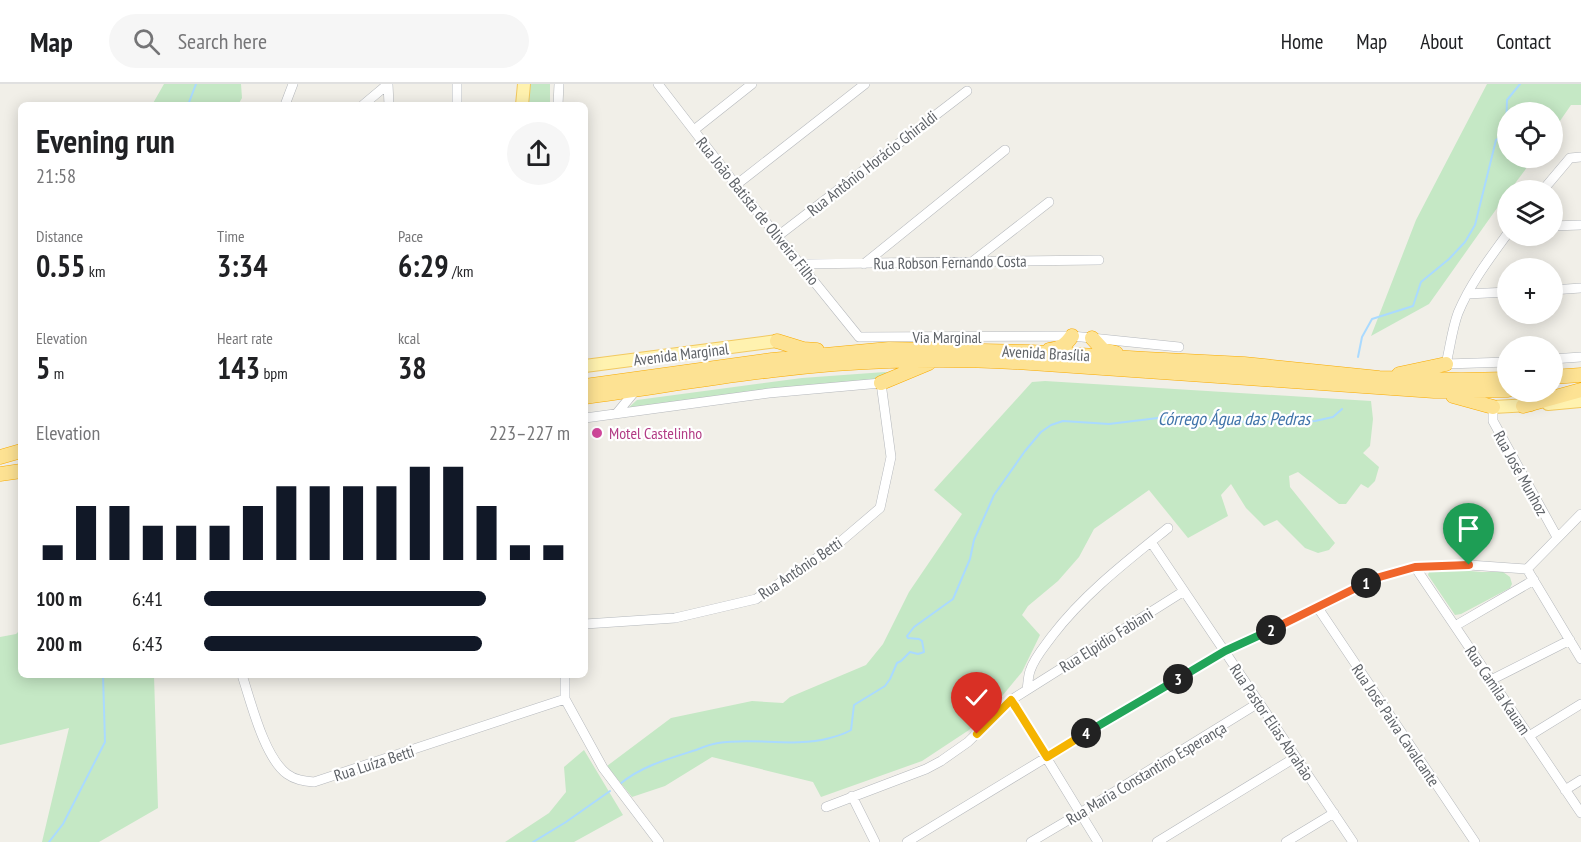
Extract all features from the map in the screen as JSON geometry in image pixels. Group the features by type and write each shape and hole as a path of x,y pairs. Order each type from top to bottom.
{"highway":[{"path":"1031,352 1059,348 1066,345 1072,336"},
{"path":"1092,338 1103,350 1145,359"},
{"path":"777,341 803,349 843,352"},
{"name":"Avenida Brasília","path":"588,386 772,360 889,349 1031,352 1244,364 1379,378 1461,381 1497,379"},
{"path":"881,383 935,360"},
{"name":"Avenida Brasília","path":"588,397 772,371 889,361 935,360 1111,368 1434,391 1497,390"},
{"path":"1379,378 1446,364"},
{"path":"1563,376 1581,375"},
{"path":"1563,389 1581,388"},
{"path":"1523,406 1581,388"},
{"path":"1434,391 1493,407"},
{"path":"0,459 18,453"},
{"path":"0,459 18,458"},
{"path":"0,474 18,471"}],"main road":[{"path":"522,102 524,85"},
{"name":"Avenida Marginal","path":"588,366 777,341"},
{"path":"1493,407 1581,400"}],"street":[{"path":"286,102 293,84"},
{"path":"367,102 388,84"},
{"path":"388,84 389,102"},
{"path":"457,84 457,102"},
{"path":"558,102 559,84"},
{"name":"Rua João Batista de Oliveira Filho","path":"658,84 859,337"},
{"path":"693,130 752,84"},
{"path":"736,185 865,84"},
{"name":"Rua Antônio Horácio Ghiraldi","path":"778,236 967,91"},
{"path":"864,264 1005,150"},
{"path":"1551,180 1570,158 1581,158"},
{"path":"972,262 1049,202"},
{"path":"1563,226 1581,225"},
{"path":"1497,362 1446,364 1457,316 1479,273 1499,246"},
{"name":"Rua Robson Fernando Costa","path":"801,264 1099,260"},
{"path":"1563,289 1581,288"},
{"path":"1467,294 1497,293"},
{"name":"Via Marginal","path":"859,337 1072,336 1179,347"},
{"path":"1563,358 1581,357"},
{"path":"588,418 769,393 881,383"},
{"name":"Rua Antônio Betti","path":"588,624 675,618 756,599 839,543 880,508 891,458 881,383"},
{"path":"617,413 636,390"},
{"name":"Rua José Munhoz","path":"1493,407 1493,421 1557,537"},
{"path":"907,842 1225,651 1376,578 1415,567 1469,565 1527,569 1581,514"},
{"path":"1027,690 1030,672 1037,657 1063,621 1090,593 1168,528"},
{"name":"Rua Pastor Elias Abrahão","path":"1151,542 1353,842"},
{"name":"Rua Camila Kauam","path":"1415,567 1581,813"},
{"path":"1527,569 1581,659"},
{"path":"1455,626 1534,579"},
{"name":"Rua Elpidio Fabiani","path":"826,807 920,772 941,761 968,742 1011,700 1184,591"},
{"name":"Rua José Paiva Cavalcante","path":"1318,608 1475,842"},
{"path":"1491,680 1570,640"},
{"name":"Rua Luíza Betti","path":"243,678 259,727 278,765 294,778 314,782 565,699"},
{"path":"565,678 565,699 603,768 659,842"},
{"path":"1011,700 1098,842"},
{"name":"Rua Maria Constantino Esperança","path":"1031,842 1260,702"},
{"path":"1529,736 1581,704"},
{"path":"1157,842 1296,758"},
{"path":"1565,790 1581,780"},
{"path":"852,796 875,842"},
{"path":"1286,842 1334,813"}],"green space":[{"path":"164,84 241,84 242,98 240,102 154,102"},
{"path":"524,84 550,84 550,102 522,102"},
{"path":"1487,84 1581,84 1581,105 1571,105 1563,117 1563,102 1497,102 1497,168 1526,168 1518,180 1497,180 1497,208 1429,304 1371,336 1416,220"},
{"path":"889,373 881,378 867,381 628,408 637,400 802,378"},
{"path":"1032,382 1371,401 1373,419 1370,446 1363,453 1379,467 1375,481 1368,488 1361,484 1346,504 1339,504 1298,472 1289,476 1290,487 1335,543 1329,550 1318,553 1305,548 1277,520 1264,526 1246,508 1231,484 1221,495 1228,516 1188,538 1149,490 1094,529 1079,557 1058,581 1028,606 1022,615 1040,635 1022,672 998,701 969,730 922,761 821,797 813,782 712,757 665,786 632,797 607,766 671,718 752,701 783,703 790,697 866,665 883,644 909,592 962,514 934,490"},
{"path":"1430,569 1503,572 1510,577 1512,584 1510,588 1455,615 1428,575"},
{"path":"18,632 18,678 154,678 158,808 99,842 42,842 69,728 0,745 0,637"},
{"path":"584,750 623,815 574,842 505,842 549,813 566,792 564,767"}],"waterway":[{"path":"189,102 196,84"},
{"name":"Córrego Água das Pedras","path":"1358,357 1362,337 1372,319 1413,306 1421,282 1449,259 1465,242 1475,225 1496,140 1506,133 1507,100 1520,84"},
{"name":"Córrego Água das Pedras","path":"620,784 647,767 713,744 732,741 816,741 838,736 851,730 854,705 885,686 897,663 910,652 918,654 924,652 922,641 907,636 914,627 953,599 970,559 974,540 994,495 1025,451 1041,432 1051,425 1063,421 1109,424 1166,417 1251,422 1315,421 1333,417 1342,409"},
{"path":"49,842 63,824 105,742 103,678"},
{"name":"Córrego Água das Pedras","path":"533,842 610,791"}],"place":[{"name":"Motel Castelinho","path":"597,433"}],"route":[{"path":"977,734 1011,700 1047,757 1225,651 1376,578 1415,567 1469,565"}]}
